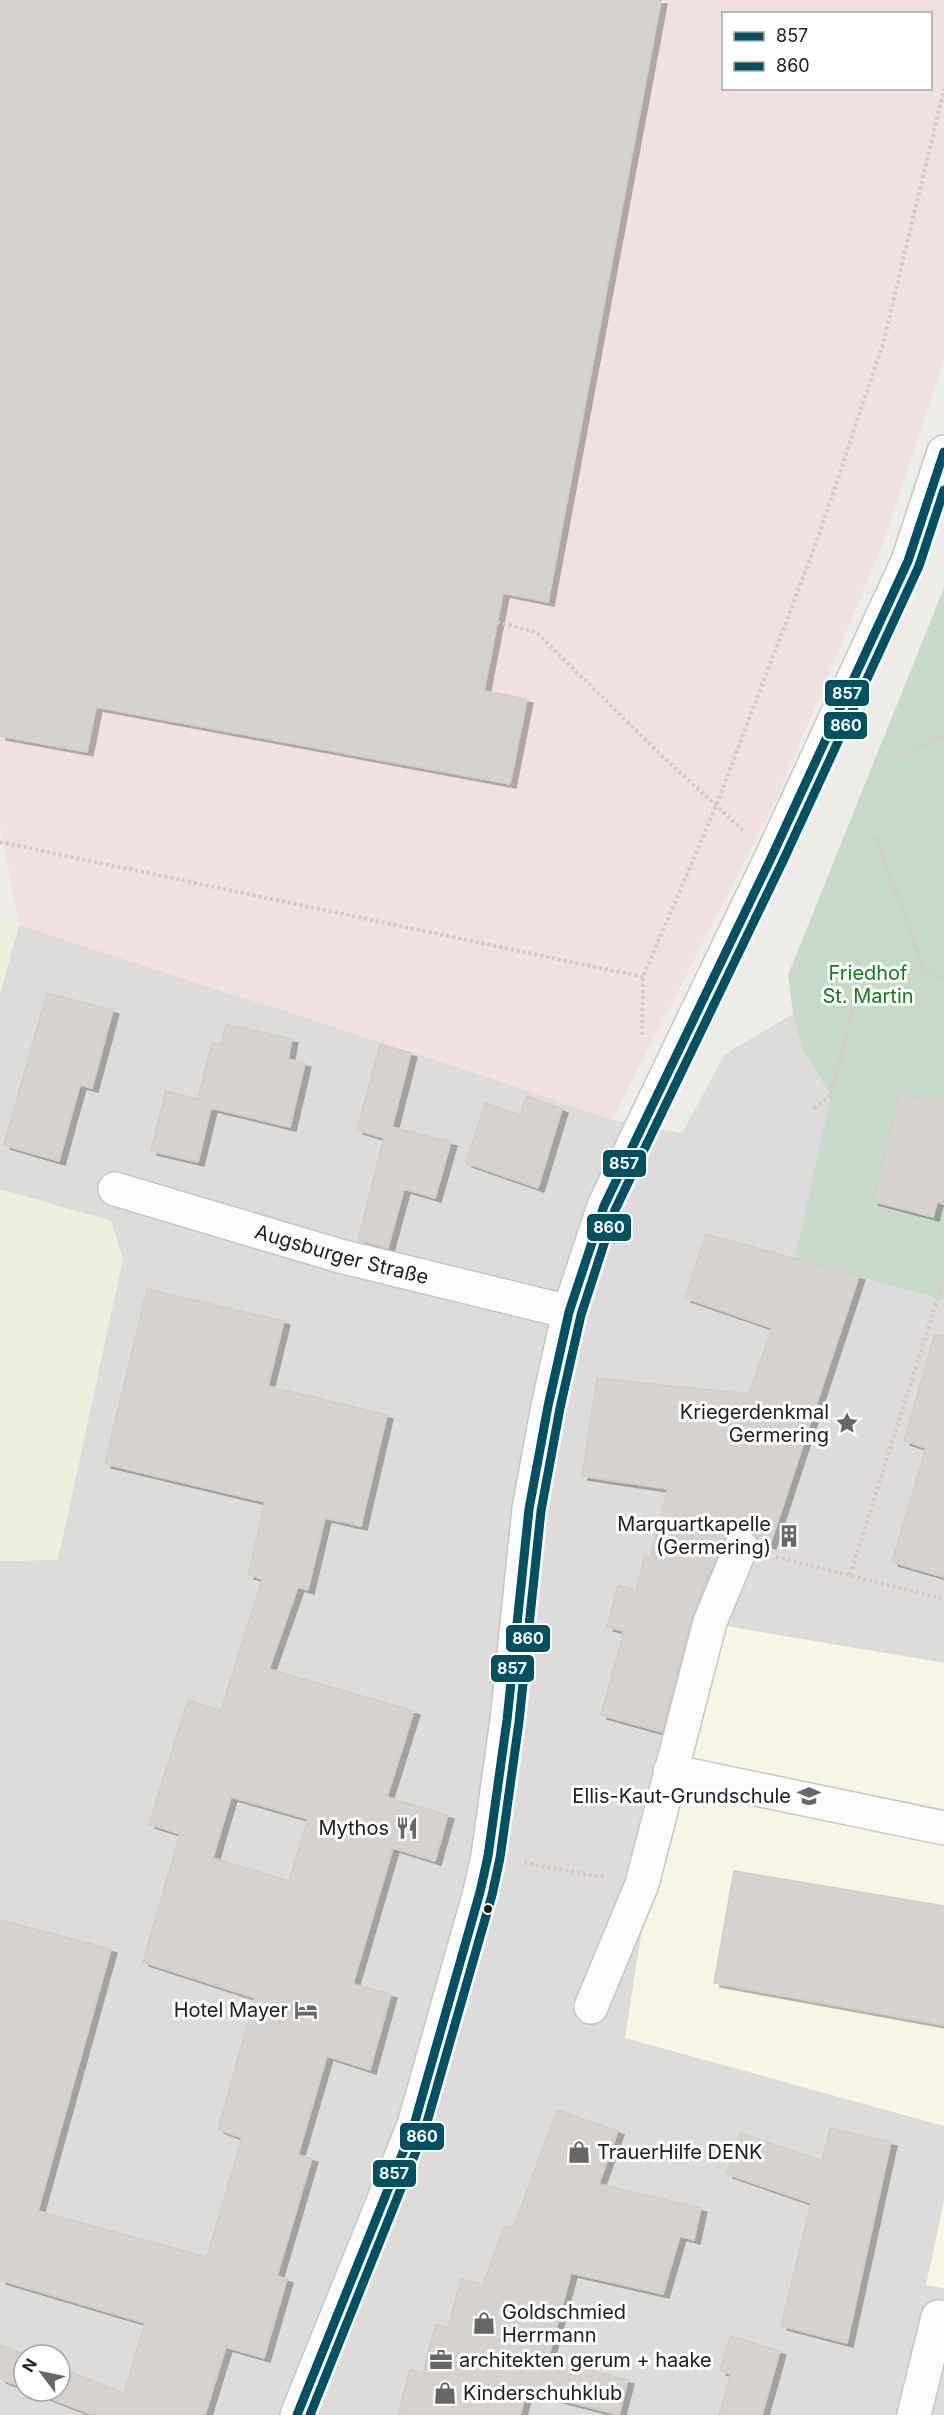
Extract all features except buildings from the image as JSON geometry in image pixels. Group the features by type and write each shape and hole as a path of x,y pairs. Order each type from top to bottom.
{"street":[{"path":"297,2415 414,2125 488,1856 507,1720 529,1509 548,1406 569,1312 604,1206 772,856 908,561 944,452"},
{"name":"Augsburger Straße","path":"116,1189 340,1256 569,1312"},
{"path":"591,2007 642,1884 710,1622 741,1547"},
{"path":"670,1772 944,1828"},
{"path":"914,2415 941,2317"}],"path":[{"path":"642,1036 643,976 716,806 818,538 884,340 944,89"},
{"path":"497,622 536,632 716,806 772,856"},
{"path":"902,754 944,736"},
{"path":"876,837 924,969 944,980"},
{"path":"0,842 643,976"},
{"path":"814,1108 831,1096 859,984"},
{"path":"850,1575 942,1285"},
{"path":"741,1547 944,1599"},
{"path":"488,1856 642,1884"}],"shaded area":[{"path":"0,0 944,0 944,361 882,546 775,803 612,1120 470,1071 19,925 0,825"},
{"path":"0,920 19,925 0,994"},
{"path":"19,925 470,1071 612,1120 682,1133 725,1054 793,1014 803,1050 831,1096 796,1258 944,1300 944,2415 0,2415 0,1561 58,1559 110,1221 0,1189 0,994"},
{"path":"774,1095 870,1115 847,1225 751,1204"},
{"path":"0,1189 111,1221 123,1259 58,1560 0,1561"},
{"name":"Ellis-Kaut-Grundschule","path":"714,1624 944,1663 944,2126 625,2038 642,1929"},
{"path":"944,2201 944,2288 926,2285"}],"green space":[{"name":"Friedhof St. Martin","path":"944,588 944,1300 795,1259 831,1096 803,1050 793,1014 788,975"}],"transit line":[{"name":"857","path":"297,2415 414,2125 480,1892 488,1856 507,1720 529,1509 548,1406 569,1312 604,1206 772,856 908,561 944,452"},
{"name":"860","path":"310,2415 425,2129 492,1895 500,1858 519,1722 541,1511 560,1408 581,1315 615,1210 783,861 919,566 944,490"}],"place":[{"name":"Kriegerdenkmal Germering","path":"847,1423"},
{"name":"Marquartkapelle (Germering)","path":"789,1536"},
{"name":"Ellis-Kaut-Grundschule","path":"809,1796"},
{"name":"Mythos","path":"407,1828"},
{"name":"Hotel Mayer","path":"306,2010"},
{"name":"TrauerHilfe DENK","path":"579,2152"},
{"name":"Goldschmied Herrmann","path":"484,2323"},
{"name":"architekten gerum + haake","path":"441,2360"},
{"name":"Kinderschuhklub","path":"445,2393"}]}
